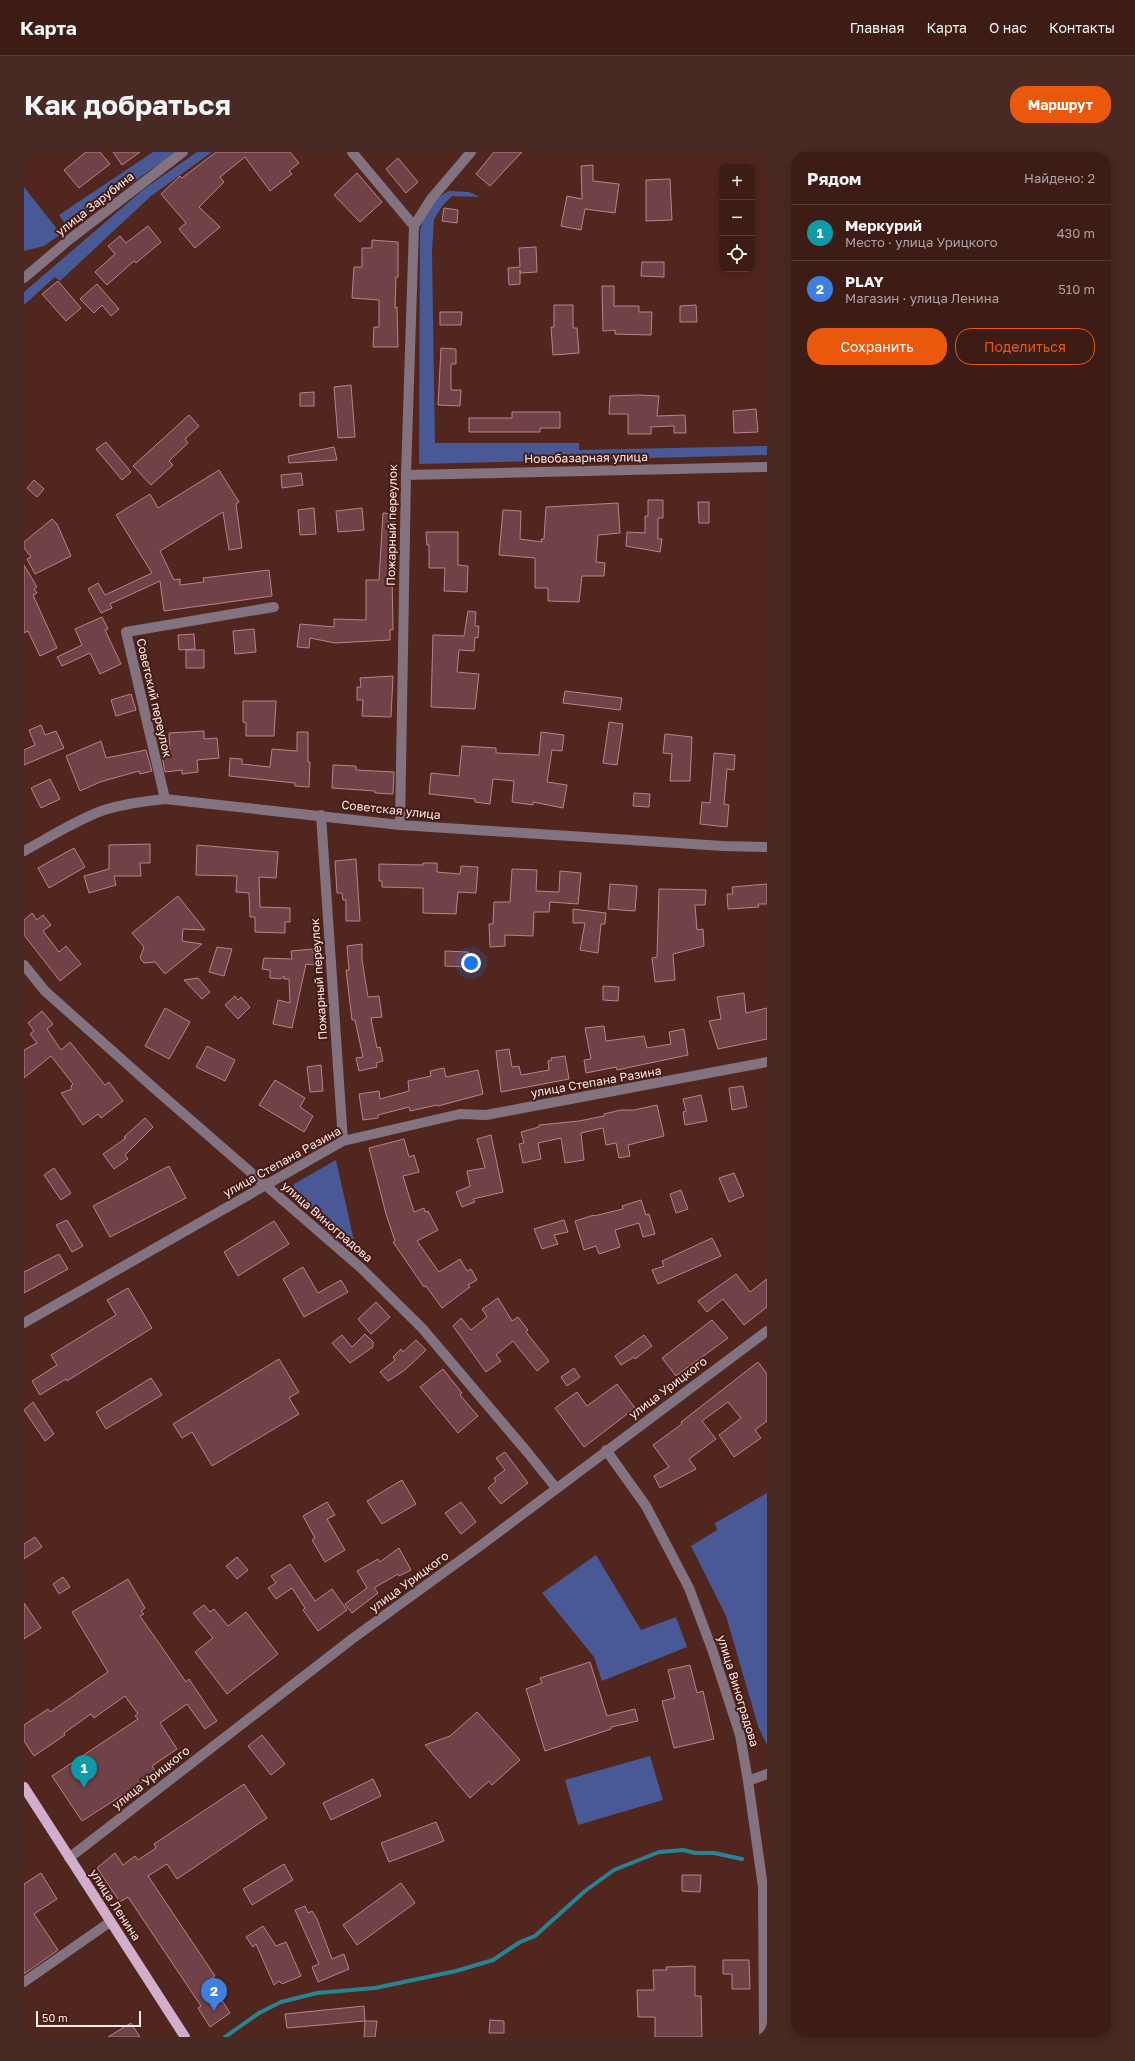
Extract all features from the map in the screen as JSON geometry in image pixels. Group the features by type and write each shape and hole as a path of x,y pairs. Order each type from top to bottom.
{"main road":[{"name":"улица Ленина","path":"24,1787 185,2037"}],"street":[{"name":"улица Зарубина","path":"25,276 70,239 183,152"},
{"path":"352,152 414,226 431,199 472,152"},
{"name":"Пожарный переулок","path":"400,825 406,475 414,226"},
{"name":"Новобазарная улица","path":"406,475 767,467"},
{"name":"Советский переулок","path":"165,799 126,632 274,607"},
{"name":"Советская улица","path":"24,851 104,810 130,803 165,799 321,815 400,825 723,846 767,847"},
{"name":"Пожарный переулок","path":"321,815 343,1141"},
{"name":"улица Виноградова","path":"24,965 45,991 265,1186 361,1268 422,1328 556,1488"},
{"name":"улица Степана Разина","path":"24,1323 343,1141 460,1114 486,1115 767,1062"},
{"name":"улица Урицкого","path":"69,1858 352,1639 767,1331"},
{"name":"улица Виноградова","path":"606,1450 646,1506 689,1588 712,1649 740,1735 765,1887 764,2037"},
{"path":"748,1781 767,1774"},
{"path":"24,1982 110,1922"}],"shaded area":[{"path":"153,152 176,152 68,228 59,215"},
{"path":"197,152 212,152 151,196 60,281 55,277 24,305 24,292 144,189"},
{"path":"24,187 61,234 44,246 24,251"},
{"path":"449,191 469,192 480,197 452,196 443,205 434,219 432,252 435,443 579,443 579,450 767,446 767,455 419,464 420,230 430,207 438,198"},
{"path":"336,1160 356,1250 293,1190 294,1184"},
{"path":"767,1493 767,1745 758,1726 726,1616 691,1546 717,1530 715,1523"},
{"path":"596,1555 641,1630 676,1617 687,1647 602,1681 594,1657 542,1593"},
{"path":"650,1756 663,1800 578,1825 565,1780"}],"building":[{"path":"86,152 100,152 110,164 79,188 64,170"},
{"path":"113,152 140,152 122,165"},
{"path":"216,152 290,152 299,163 289,171 292,174 270,191 245,157 220,177 224,182 199,207 220,227 195,248 179,229 186,223 161,194 180,176 182,178"},
{"path":"494,152 522,152 490,186 476,174"},
{"path":"398,158 418,182 406,193 386,169"},
{"path":"593,165 593,181 619,184 615,213 585,209 581,230 561,226 567,196 582,199 581,166"},
{"path":"357,173 382,202 360,222 334,195"},
{"path":"670,179 672,220 646,221 646,180"},
{"path":"444,208 458,210 457,223 442,221"},
{"path":"148,226 161,242 136,263 134,261 107,285 95,272 115,254 108,246 120,236 126,243"},
{"path":"372,240 398,242 398,277 396,277 395,308 397,307 398,347 373,347 374,327 379,327 379,300 352,298 354,267 362,267 362,248 372,248"},
{"path":"536,247 537,272 520,273 520,284 509,285 508,268 520,267 519,248"},
{"path":"642,262 664,262 664,277 641,276"},
{"path":"58,281 81,308 66,321 42,294"},
{"path":"97,284 119,309 111,316 102,305 94,313 80,299"},
{"path":"602,286 614,286 614,306 639,306 639,312 652,312 651,335 615,334 615,330 603,331"},
{"path":"554,305 573,305 573,328 577,328 579,353 553,355 551,327 554,327"},
{"path":"696,305 697,322 680,322 680,306"},
{"path":"440,312 462,312 461,325 440,325"},
{"path":"441,348 456,349 456,364 451,364 451,390 461,390 460,406 438,405"},
{"path":"351,385 355,437 338,438 334,387"},
{"path":"314,392 314,406 300,406 300,393"},
{"path":"610,396 659,396 657,416 685,415 686,433 674,433 674,426 651,427 651,434 628,434 628,414 609,414"},
{"path":"756,409 758,432 734,433 733,411"},
{"path":"512,412 560,412 560,428 540,428 540,432 469,432 469,418 512,418"},
{"path":"189,415 199,426 185,439 188,443 169,461 173,465 151,485 133,466"},
{"path":"106,442 131,472 122,480 96,449"},
{"path":"334,447 337,460 289,463 288,456"},
{"path":"219,470 239,502 236,504 242,548 229,550 223,512 160,551 174,580 180,579 180,585 204,582 203,578 269,570 272,596 164,611 160,581 110,604 112,608 101,613 88,589 98,583 105,595 152,573 116,515 150,494 158,508"},
{"path":"301,473 303,485 282,488 281,475"},
{"path":"34,480 44,489 37,497 27,488"},
{"path":"648,500 663,500 663,518 658,518 658,539 662,539 660,552 626,546 627,532 645,533 645,516 648,516"},
{"path":"698,502 709,502 709,523 699,523"},
{"path":"618,503 620,533 598,535 596,562 605,563 604,576 582,576 579,602 548,601 548,588 535,588 535,558 499,555 503,510 521,511 520,539 542,542 541,539 544,539 546,507"},
{"path":"314,508 316,534 300,535 298,510"},
{"path":"362,508 364,530 338,532 336,511"},
{"path":"383,513 395,514 392,572 393,630 390,630 390,640 335,643 310,638 309,648 297,647 300,624 334,627 334,619 366,620 366,580 379,580"},
{"path":"52,519 57,524 71,556 35,574 27,559 31,557 24,548 24,542"},
{"path":"426,532 458,532 458,565 468,566 467,592 444,591 445,568 429,568 429,545 427,545"},
{"path":"24,565 37,587 34,589 37,593 33,595 57,648 40,656 28,631 24,633"},
{"path":"468,611 476,612 475,626 479,626 478,638 475,637 474,651 459,650 457,672 479,674 475,709 431,707 433,635 464,636"},
{"path":"102,617 108,629 105,630 121,664 100,674 90,653 62,666 57,657 82,645 75,629"},
{"path":"254,629 256,652 235,654 233,631"},
{"path":"194,634 195,649 179,650 178,635"},
{"path":"186,650 204,650 204,668 186,668"},
{"path":"393,676 391,717 362,716 363,700 357,700 357,687 361,687 360,678"},
{"path":"565,691 622,698 620,710 563,703"},
{"path":"131,694 136,710 116,716 111,700"},
{"path":"243,701 276,701 274,736 246,736 246,723 243,722"},
{"path":"609,722 623,724 617,765 603,763"},
{"path":"41,725 45,735 56,731 64,748 24,765 24,750 35,745 29,730"},
{"path":"204,731 204,739 217,738 219,758 197,760 198,772 182,774 182,770 165,772 162,756 170,755 169,733"},
{"path":"297,732 308,732 308,762 310,762 309,787 295,786 295,783 229,776 230,758 242,759 242,764 270,767 272,749 297,751"},
{"path":"541,732 564,735 562,751 552,750 547,782 567,785 563,808 533,802 533,805 512,802 514,781 493,779 490,804 475,802 475,799 429,794 431,773 459,776 462,746 496,748 496,753 539,755"},
{"path":"665,734 692,737 690,781 670,781 672,754 663,753"},
{"path":"101,741 106,758 146,750 152,771 140,774 139,771 100,782 80,791 66,756"},
{"path":"714,753 735,755 734,770 727,769 724,804 729,805 727,827 700,824 702,802 710,803"},
{"path":"333,765 356,766 356,770 394,772 393,794 375,793 375,791 332,788"},
{"path":"50,779 60,799 41,808 31,788"},
{"path":"634,793 650,794 649,807 633,806"},
{"path":"150,844 150,863 140,863 141,876 114,876 116,885 89,893 84,876 109,869 109,845"},
{"path":"197,845 278,852 276,878 259,877 260,907 290,908 290,922 285,922 285,933 255,932 255,917 250,917 249,893 236,892 237,876 196,875"},
{"path":"74,848 85,867 49,888 38,868"},
{"path":"356,859 360,921 346,921 346,900 343,900 342,893 337,893 335,861"},
{"path":"423,863 437,863 437,872 460,874 461,866 478,867 476,893 458,892 456,914 423,913 423,888 382,887 382,881 379,881 379,864 423,865"},
{"path":"512,869 537,870 536,891 559,892 560,871 581,873 578,904 550,902 549,912 534,912 533,936 505,935 505,946 490,947 489,924 493,924 494,902 510,902"},
{"path":"610,884 637,886 635,911 608,909"},
{"path":"767,884 767,904 758,904 759,907 728,909 727,894 733,894 732,887"},
{"path":"659,889 706,890 705,905 695,905 697,930 703,929 704,946 673,954 675,980 655,982 652,958 657,957"},
{"path":"178,896 205,930 183,929 182,941 202,944 165,974 155,962 144,963 140,958 144,947 132,933"},
{"path":"573,909 606,913 605,924 601,924 598,953 580,950 585,923 573,923"},
{"path":"32,913 37,920 43,915 51,925 43,931 59,952 66,946 81,964 60,981 24,935 24,920"},
{"path":"362,944 362,960 368,997 379,996 382,1017 371,1018 377,1048 380,1047 383,1061 376,1063 377,1067 359,1071 356,1058 363,1057 355,1020 352,1020 346,970 349,970 347,946"},
{"path":"217,947 232,949 224,976 209,972"},
{"path":"313,949 315,965 306,964 292,1028 273,1024 278,1000 290,1003 289,979 284,979 284,976 281,979 270,978 270,970 262,969 264,958 292,959 291,951"},
{"path":"445,951 468,952 467,967 445,966"},
{"path":"198,978 210,992 202,999 184,980"},
{"path":"603,986 619,987 618,1001 603,1000"},
{"path":"744,993 746,1013 767,1008 767,1039 718,1049 709,1021 721,1019 717,997"},
{"path":"235,996 238,1000 241,997 250,1007 238,1019 225,1005"},
{"path":"165,1008 190,1022 169,1059 145,1046"},
{"path":"42,1011 53,1024 47,1029 61,1050 70,1042 105,1085 109,1082 123,1101 101,1118 98,1114 83,1125 61,1093 72,1089 71,1086 73,1084 51,1056 24,1078 24,1050 37,1043 30,1034 34,1031 28,1023"},
{"path":"604,1026 606,1041 644,1036 647,1048 671,1044 669,1032 684,1029 688,1055 617,1070 616,1067 586,1073 584,1060 591,1059 585,1028"},
{"path":"207,1046 235,1060 225,1081 196,1067"},
{"path":"509,1049 512,1067 519,1066 521,1075 549,1070 548,1061 552,1060 551,1058 565,1056 569,1079 501,1092 496,1051"},
{"path":"321,1065 323,1091 310,1092 307,1067"},
{"path":"444,1068 446,1077 478,1070 483,1094 438,1106 410,1111 409,1107 378,1115 378,1118 363,1120 359,1094 379,1091 380,1099 409,1091 408,1081 431,1076 430,1071"},
{"path":"275,1080 305,1098 300,1107 313,1116 304,1132 259,1105"},
{"path":"743,1086 747,1107 732,1110 729,1088"},
{"path":"701,1095 707,1121 685,1125 683,1112 686,1111 683,1099"},
{"path":"657,1105 664,1136 628,1145 630,1156 619,1158 616,1143 606,1145 603,1128 581,1133 584,1160 565,1163 561,1138 538,1143 541,1159 523,1163 519,1144 524,1143 521,1132 539,1127 539,1125 579,1121 604,1116 604,1114 621,1110 634,1110"},
{"path":"145,1118 153,1127 125,1155 128,1159 114,1169 103,1154 126,1138 124,1137"},
{"path":"491,1135 503,1192 473,1199 475,1202 462,1207 456,1192 470,1186 467,1171 485,1168 477,1139"},
{"path":"404,1139 409,1157 414,1155 419,1172 403,1176 414,1212 424,1208 425,1212 428,1211 438,1230 417,1241 439,1272 460,1259 467,1271 471,1269 477,1280 468,1285 470,1287 442,1308 426,1286 424,1287 393,1242 395,1241 386,1214 369,1148"},
{"path":"169,1166 186,1198 110,1237 93,1206"},
{"path":"54,1168 71,1193 61,1200 44,1175"},
{"path":"734,1173 744,1196 729,1202 719,1178"},
{"path":"681,1190 688,1209 676,1213 670,1194"},
{"path":"641,1200 646,1215 649,1214 655,1234 643,1237 639,1223 615,1230 620,1247 599,1254 596,1246 584,1250 575,1221 594,1215 623,1209 622,1206"},
{"path":"67,1220 83,1246 72,1252 56,1225"},
{"path":"564,1220 568,1232 554,1235 558,1244 542,1249 534,1229"},
{"path":"274,1221 289,1244 238,1276 224,1252"},
{"path":"712,1238 721,1256 658,1284 652,1270 664,1266 662,1261"},
{"path":"59,1254 68,1269 24,1293 24,1272"},
{"path":"303,1267 318,1293 341,1280 348,1292 304,1317 283,1279"},
{"path":"736,1274 750,1292 767,1279 767,1307 744,1325 723,1299 707,1312 698,1301"},
{"path":"128,1288 152,1328 67,1381 66,1379 40,1395 32,1381 57,1365 51,1355 116,1315 107,1300"},
{"path":"498,1298 512,1321 518,1317 528,1330 526,1332 549,1361 537,1371 513,1341 496,1355 501,1361 486,1372 453,1326 461,1318 471,1330 487,1317 482,1309"},
{"path":"376,1302 390,1317 371,1334 358,1319"},
{"path":"712,1320 728,1338 676,1376 662,1358"},
{"path":"365,1334 373,1342 373,1347 350,1363 332,1343 342,1335 352,1347"},
{"path":"644,1335 652,1346 635,1359 634,1357 621,1365 615,1356"},
{"path":"416,1340 426,1350 405,1370 388,1381 380,1372 395,1360 393,1357 401,1349 403,1352"},
{"path":"279,1359 299,1392 289,1398 299,1414 212,1466 192,1432 182,1438 173,1424"},
{"path":"758,1362 767,1374 767,1421 755,1430 761,1438 734,1457 719,1435 741,1418 728,1402 702,1421 716,1439 689,1459 696,1469 660,1488 654,1476 669,1467 653,1445 682,1424 681,1422"},
{"path":"574,1368 580,1377 567,1386 561,1377"},
{"path":"443,1369 462,1393 460,1395 478,1416 458,1433 420,1387"},
{"path":"151,1378 162,1395 106,1429 96,1412"},
{"path":"617,1384 635,1408 584,1447 555,1408 577,1392 587,1406"},
{"path":"33,1402 54,1434 45,1441 24,1410"},
{"path":"505,1452 528,1483 501,1504 488,1488 496,1481 494,1478 505,1470 496,1458"},
{"path":"402,1480 416,1504 382,1524 367,1501"},
{"path":"327,1502 335,1515 327,1519 345,1550 325,1562 312,1540 315,1538 303,1516"},
{"path":"461,1502 476,1522 461,1534 445,1513"},
{"path":"35,1537 42,1547 24,1559 24,1544"},
{"path":"399,1548 411,1570 399,1576 398,1574 374,1588 378,1593 352,1613 345,1604 367,1588 357,1571 378,1559 380,1562"},
{"path":"237,1557 248,1570 237,1579 226,1566"},
{"path":"290,1564 315,1601 332,1589 347,1610 318,1631 303,1610 305,1608 292,1588 276,1599 268,1588 276,1583 271,1576"},
{"path":"63,1577 70,1587 59,1594 53,1584"},
{"path":"128,1579 145,1608 141,1611 144,1614 140,1616 186,1682 189,1679 217,1721 205,1729 187,1704 160,1723 177,1749 152,1766 157,1773 82,1821 52,1776 138,1719 135,1716 138,1714 125,1696 94,1718 91,1714 64,1733 65,1735 34,1756 24,1741 24,1725 48,1709 50,1712 108,1672 72,1612"},
{"path":"24,1603 41,1628 24,1639"},
{"path":"204,1605 210,1612 214,1609 228,1626 246,1612 278,1654 227,1694 195,1652 213,1638 193,1613"},
{"path":"590,1662 607,1716 635,1709 638,1721 611,1727 611,1729 545,1751 526,1689 542,1683 540,1678"},
{"path":"690,1665 697,1693 703,1691 714,1739 674,1748 662,1701 675,1698 668,1670"},
{"path":"477,1712 520,1760 492,1785 489,1781 470,1798 425,1745 450,1736"},
{"path":"262,1735 285,1764 271,1775 248,1746"},
{"path":"373,1779 381,1796 331,1820 323,1803"},
{"path":"244,1784 267,1818 177,1879 167,1864 148,1876 215,1976 209,1980 230,2013 210,2027 198,2008 201,2006 128,1897 120,1902 97,1868 115,1853 123,1865 135,1856 138,1860 156,1848 154,1844"},
{"path":"436,1822 444,1841 389,1862 381,1843"},
{"path":"284,1864 293,1880 252,1905 243,1889"},
{"path":"41,1873 57,1899 34,1914 58,1950 24,1974 24,1884"},
{"path":"682,1875 701,1875 700,1892 682,1891"},
{"path":"401,1883 415,1903 357,1945 343,1925"},
{"path":"305,1906 308,1913 312,1911 317,1919 332,1959 344,1954 349,1969 318,1982 312,1967 319,1964 295,1910"},
{"path":"263,1926 276,1946 286,1942 301,1976 282,1984 279,1981 274,1985 256,1944 253,1947 246,1937"},
{"path":"723,1960 749,1960 750,1989 732,1989 732,1974 723,1974"},
{"path":"695,1966 695,1996 701,1996 702,2037 655,2037 655,2017 638,2017 637,1990 654,1990 653,1970 667,1970 666,1967"},
{"path":"364,2006 365,2021 287,2028 285,2014"},
{"path":"490,2020 504,2021 504,2033 489,2033"},
{"path":"365,2021 377,2021 375,2037 364,2037"},
{"path":"131,2023 140,2037 108,2037"}],"waterway":[{"path":"225,2037 259,2013 281,2002 317,1993 375,1988 456,1971 493,1960 520,1942 535,1936 585,1891 614,1870 659,1852 683,1850 695,1853 714,1853 742,1859"}],"place":[{"name":"Меркурий","path":"84,1788"},
{"name":"PLAY","path":"214,2011"}]}
